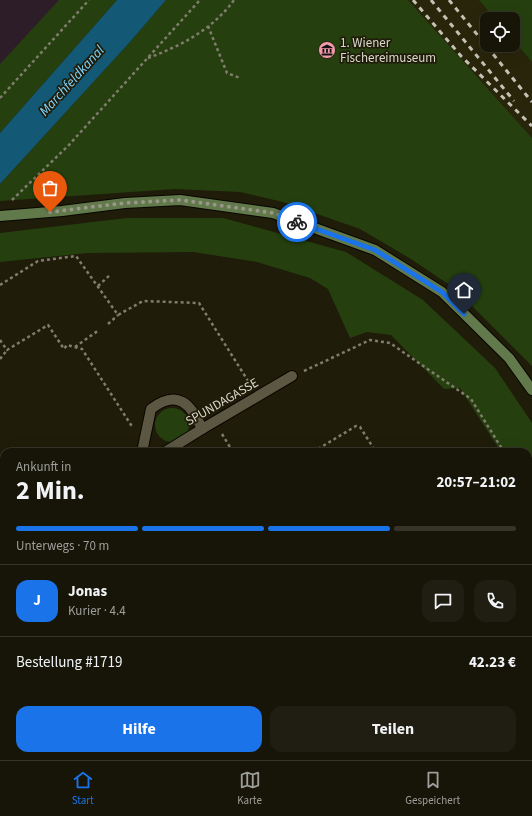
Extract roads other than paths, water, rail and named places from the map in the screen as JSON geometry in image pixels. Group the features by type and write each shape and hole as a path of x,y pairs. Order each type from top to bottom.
{"main road":[{"path":"0,216 13,216 125,203 180,200 273,213 375,250 442,292 509,358 532,390"}],"street":[{"name":"SPUNDAGASSE","path":"171,448 202,428 292,376"},
{"path":"142,448 151,409 163,400 175,400 186,404 196,414 202,428"}],"water":[{"name":"Marchfeldkanal","path":"117,0 166,0 130,42 0,184 0,133"}],"railway":[{"path":"413,0 461,56 532,126"},
{"path":"431,0 514,101"},
{"path":"449,0 532,102"}],"place":[{"name":"1. Wiener Fischereimuseum","path":"327,50"}]}
